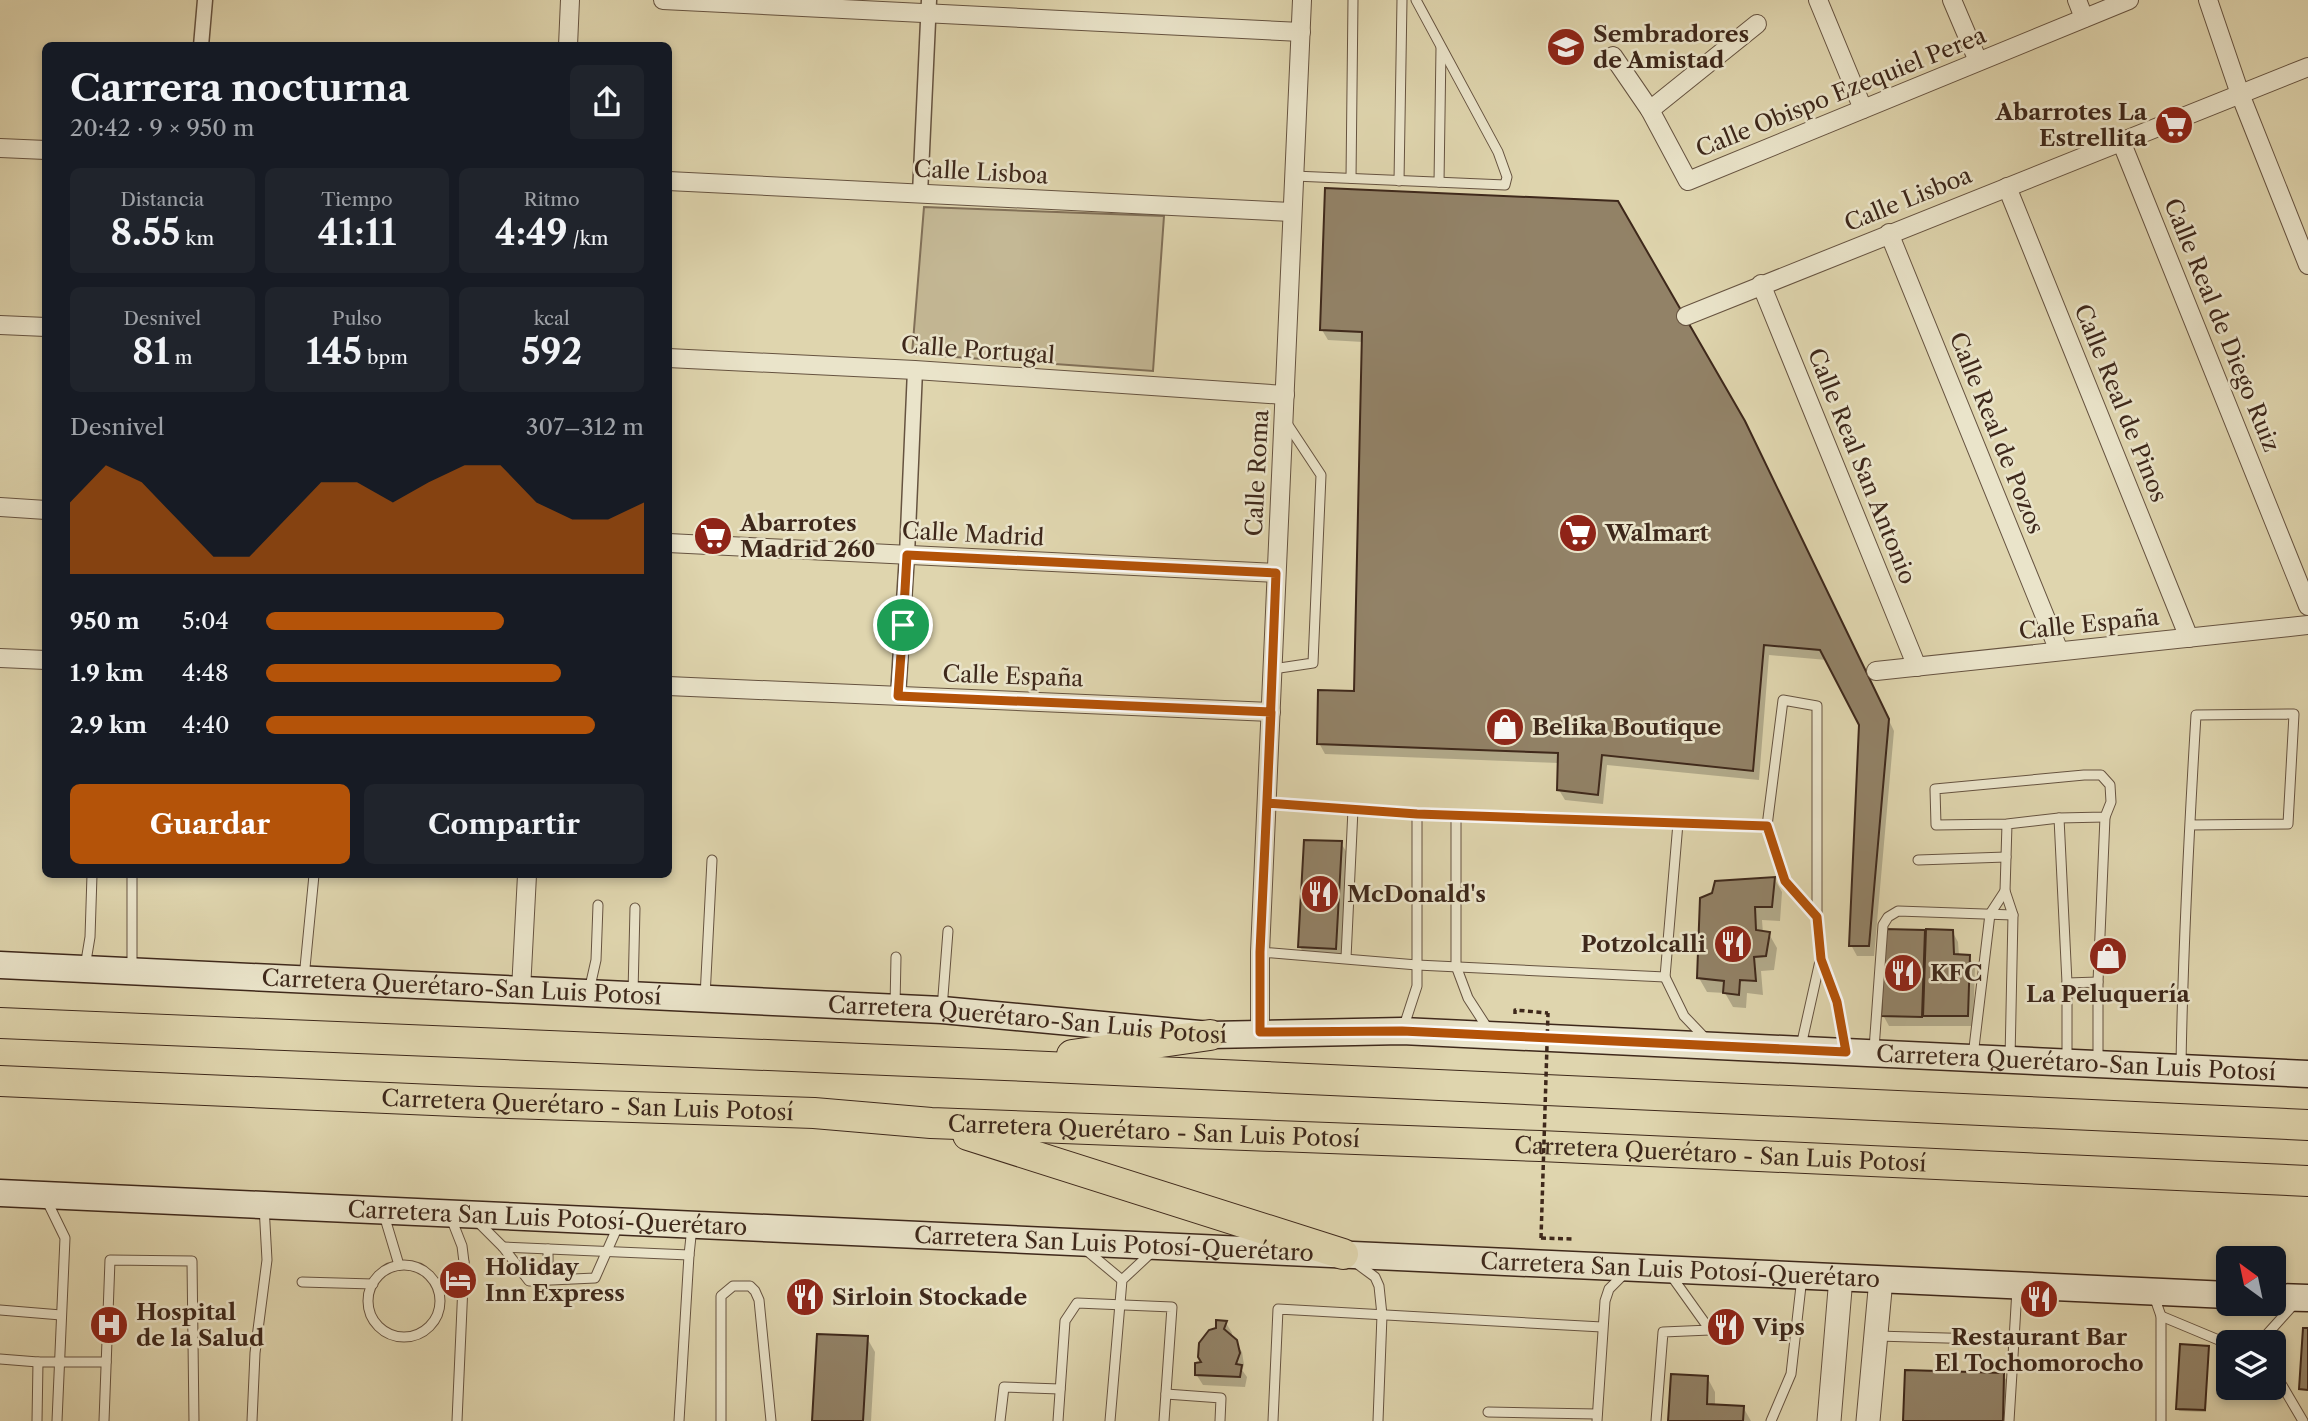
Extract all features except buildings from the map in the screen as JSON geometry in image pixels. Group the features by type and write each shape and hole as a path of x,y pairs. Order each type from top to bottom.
{"highway":[{"path":"0,1023 1005,1065 2308,1125"},
{"path":"1005,1065 1210,1035"},
{"name":"Carretera Querétaro - San Luis Potosí","path":"0,1081 478,1102 814,1113 931,1123 1540,1146 2308,1181"},
{"path":"931,1123 1343,1254"}],"main road":[{"name":"Carretera Querétaro-San Luis Potosí","path":"0,965 895,1007 1210,1035 1402,1031 2308,1074"},
{"name":"Carretera San Luis Potosí-Querétaro","path":"0,1193 2216,1294"},
{"path":"2286,1297 2304,1298"}],"street":[{"path":"201,42 205,0"},
{"path":"568,42 570,0"},
{"path":"663,0 929,6 1301,32"},
{"name":"Calle Roma","path":"1260,1032 1260,952 1303,0"},
{"path":"1818,0 1863,109"},
{"path":"1952,0 1978,61"},
{"path":"2077,0 2084,18"},
{"name":"Calle Obispo Ezequiel Perea","path":"1650,110 1688,181 2129,0"},
{"path":"2208,0 2240,94 2308,265"},
{"path":"920,194 929,6"},
{"path":"1613,56 1650,110 1757,24"},
{"name":"Calle Lisboa","path":"1686,316 2308,67"},
{"name":"Calle Real de Diego Ruiz","path":"2121,141 2308,606"},
{"path":"0,148 42,150"},
{"name":"Calle Lisboa","path":"672,181 1292,212"},
{"name":"Calle Real de Pinos","path":"2007,187 2189,638"},
{"name":"Calle Real de Pozos","path":"1889,233 2059,652"},
{"name":"Calle Real San Antonio","path":"1761,284 1917,667"},
{"path":"0,324 42,327"},
{"name":"Calle Portugal","path":"672,358 915,370 1285,395"},
{"path":"898,696 915,370"},
{"path":"0,507 42,510"},
{"name":"Calle Madrid","path":"672,543 1276,573"},
{"name":"Calle España","path":"1875,671 2308,625"},
{"path":"0,658 42,660"},
{"name":"Calle España","path":"672,686 1271,712"},
{"path":"521,990 527,878"},
{"path":"1829,1421 1841,1277"},
{"path":"1868,1421 1881,1279"}],"lane":[{"path":"1351,178 1353,0"},
{"path":"1399,181 1402,0"},
{"path":"1294,176 1505,185 1507,177 1498,152 1416,0"},
{"path":"1439,182 1441,47"},
{"path":"1273,669 1313,663 1321,475 1285,421"},
{"path":"1817,917 1785,881 1767,826 1783,700 1817,706 1817,917 1821,959 1837,1002 1846,1052"},
{"path":"2181,1068 2183,942 2196,715 2294,714 2288,824 2190,825"},
{"path":"2098,1064 2098,982 2105,817 2111,802 2110,785 2101,775 1935,789 1936,825 2007,824 2059,818 2105,817"},
{"path":"1267,803 1417,814 1767,826"},
{"path":"1346,958 1353,809"},
{"path":"1402,1031 1417,986 1417,814"},
{"path":"1457,815 1456,966 1468,998 1492,1036"},
{"path":"2059,818 2067,983 2067,1063"},
{"path":"1678,823 1665,977 1684,1016 1712,1046"},
{"path":"2007,824 2005,891 2013,915 2010,1060"},
{"path":"1918,860 2006,857"},
{"path":"705,999 712,860"},
{"path":"85,969 90,937 92,878"},
{"path":"132,878 132,971"},
{"path":"304,979 314,878"},
{"path":"1973,1058 1990,914 2005,891"},
{"path":"589,993 596,960 598,905"},
{"path":"632,995 635,908"},
{"path":"1874,1054 1883,925 1888,917 1898,911 2013,915"},
{"path":"942,1010 948,931"},
{"path":"1260,952 1417,965 1665,977"},
{"path":"895,1007 896,957"},
{"path":"1800,1050 1821,959"},
{"path":"2067,983 2098,982"},
{"path":"44,1195 65,1238 57,1421"},
{"path":"252,1421 256,1353 267,1260 264,1205"},
{"path":"382,1210 399,1265"},
{"path":"459,1214 503,1247 529,1281 595,1278 621,1221"},
{"path":"457,1421 464,1262 459,1214"},
{"path":"679,1421 692,1224"},
{"path":"1077,1242 1122,1280"},
{"path":"1110,1421 1122,1280 1158,1245"},
{"path":"503,1247 689,1255"},
{"path":"548,1250 548,1280"},
{"path":"1343,1254 1375,1277 1380,1286 1382,1315 1378,1421"},
{"path":"104,1421 110,1260 192,1261 194,1421"},
{"path":"437,1285 452,1275 464,1262"},
{"path":"399,1265 421,1269 430,1276 437,1285 441,1299 439,1313 428,1328 409,1337 387,1333 372,1317 369,1306 369,1295 379,1275 399,1265"},
{"path":"1488,1412 1597,1417 1605,1301 1609,1289 1631,1267"},
{"path":"1656,1421 1662,1332 1710,1330 1667,1269"},
{"path":"1771,1421 1791,1374 1802,1275"},
{"path":"302,1282 373,1284"},
{"path":"2009,1421 2017,1285"},
{"path":"721,1421 722,1296 733,1286 750,1286 759,1300 771,1421"},
{"path":"2152,1291 2161,1316 2161,1421"},
{"path":"2272,1330 2304,1298"},
{"path":"1058,1421 1065,1321 1077,1303 1172,1307 1164,1421"},
{"path":"1273,1421 1278,1309 1602,1327"},
{"path":"0,1310 61,1315"},
{"path":"2161,1316 2216,1339"},
{"path":"1876,1336 2014,1340"},
{"path":"0,1359 106,1362"},
{"path":"37,1421 38,1362"},
{"path":"1000,1421 1004,1387 1060,1389"},
{"path":"2286,1392 2303,1421"},
{"path":"1166,1394 1221,1398 1220,1421"}],"path":[{"path":"1515,1010 1548,1013 1541,1238 1572,1240"}],"shaded area":[{"path":"924,207 1164,216 1153,371 912,354"}],"place":[{"name":"Sembradores de Amistad","path":"1566,47"},
{"name":"Abarrotes La Estrellita","path":"2174,125"},
{"name":"Walmart","path":"1578,533"},
{"name":"Abarrotes Madrid 260","path":"713,536"},
{"name":"Belika Boutique","path":"1505,727"},
{"name":"McDonald's","path":"1320,894"},
{"name":"Potzolcalli","path":"1733,944"},
{"name":"La Peluquería","path":"2108,956"},
{"name":"KFC","path":"1903,973"},
{"name":"Holiday Inn Express","path":"458,1280"},
{"name":"Sirloin Stockade","path":"805,1297"},
{"name":"Restaurant Bar El Tochomorocho","path":"2039,1299"},
{"name":"Hospital de la Salud","path":"109,1325"},
{"name":"Vips","path":"1726,1327"}],"route":[{"path":"907,555 1276,573 1273,669 1267,803 1417,814 1767,826 1785,881 1817,917 1821,959 1837,1002 1846,1052 1402,1031 1260,1032 1260,952 1271,712 898,696 903,625 907,555"}]}
